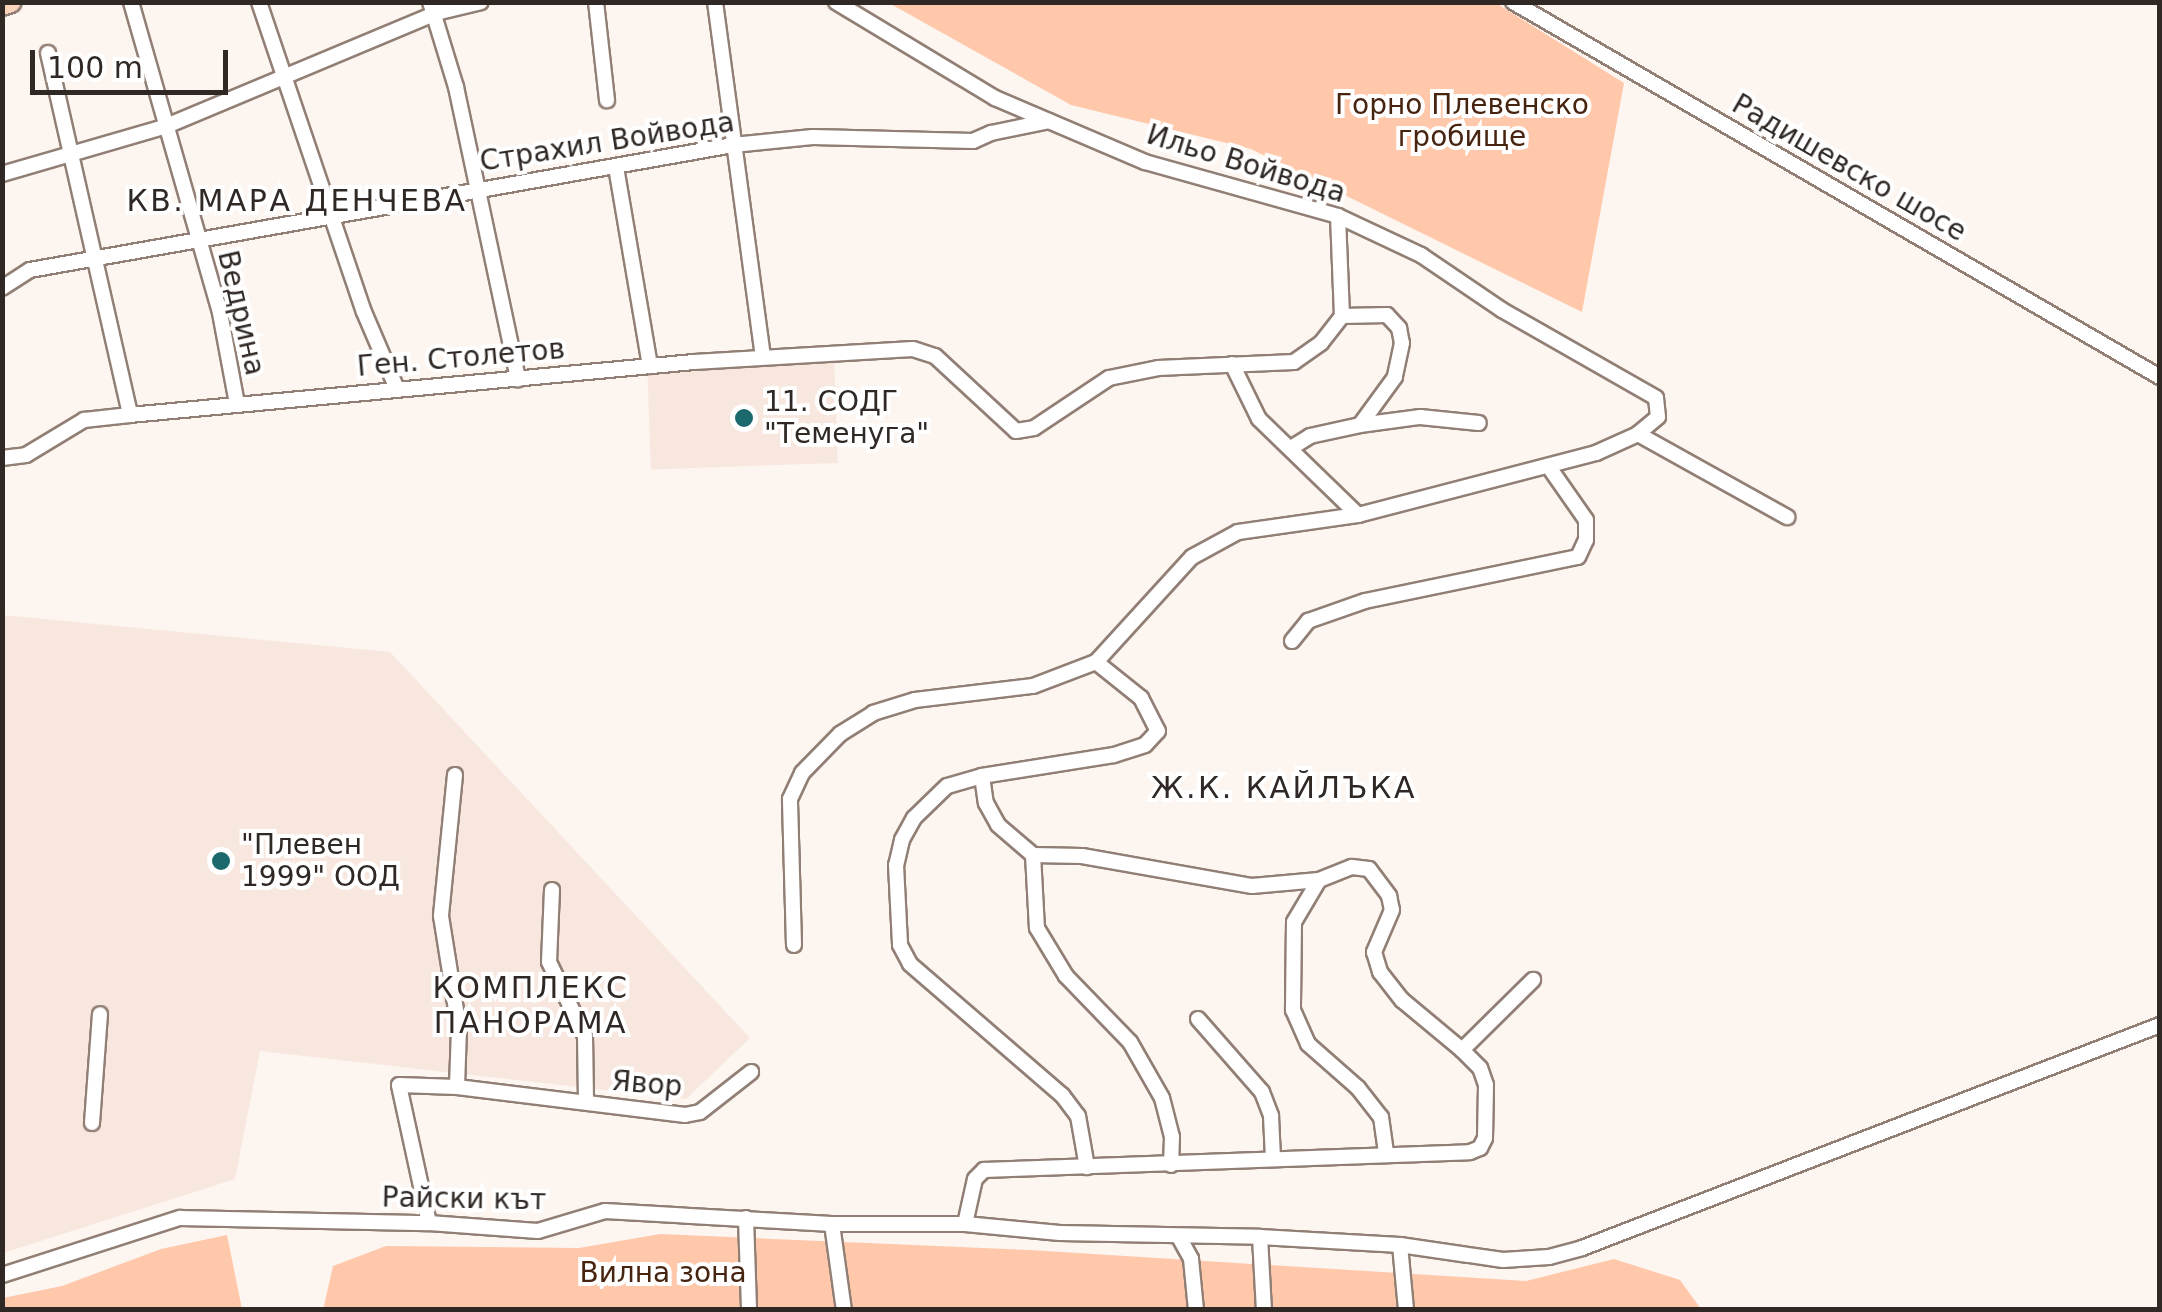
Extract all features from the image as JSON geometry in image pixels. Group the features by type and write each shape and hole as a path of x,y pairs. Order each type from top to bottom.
{"main road":[{"path":"2,5 11,2"}],"street":[{"name":"Ведрина","path":"131,2 220,313 237,404"},
{"path":"259,2 332,218 397,389"},
{"path":"2,174 164,127 286,78 433,8 480,2"},
{"path":"596,2 607,100"},
{"path":"715,2 763,357"},
{"name":"Ильо Войвода","path":"836,2 995,98 1146,162 1338,216 1421,256 1502,310 1656,398 1658,417 1638,434"},
{"name":"Радишевско шосе","path":"1513,2 2160,377"},
{"path":"433,8 518,379"},
{"path":"48,52 130,415"},
{"name":"Страхил Войвода","path":"2,288 30,270 199,243 477,188 733,145 813,137 973,141 991,133 1049,121"},
{"path":"616,167 650,366"},
{"path":"1338,216 1342,316 1321,344 1294,362 1232,364 1259,419 1358,514"},
{"path":"1342,316 1387,315 1399,328 1402,343 1395,377 1360,424"},
{"name":"Ген. Столетов","path":"2,458 26,455 84,420 650,366 913,349 935,356 1016,431 1034,428 1109,378 1158,368 1232,364"},
{"path":"1291,448 1310,436 1360,424 1420,417 1479,422"},
{"path":"794,945 790,799 802,773 840,734 873,713 915,700 1032,686 1096,662 1192,557 1238,532 1358,514 1596,453 1638,434 1787,516"},
{"path":"1292,641 1308,621 1365,601 1578,556 1586,540 1586,520 1549,466"},
{"path":"1087,1167 1078,1116 1062,1095 910,964 900,945 896,864 902,840 914,818 947,786 982,776 1114,755 1145,745 1158,731 1141,698 1096,662"},
{"path":"454,775 441,916 458,1029 457,1087"},
{"path":"965,1224 975,1180 984,1170 1470,1152 1480,1148 1485,1138 1485,1067 1402,1000 1380,972 1374,952 1392,910 1389,896 1369,868 1352,867 1319,880 1252,886 1082,856 1032,855 998,825 986,803 982,776"},
{"path":"1032,855 1037,928 1066,976 1130,1042 1162,1098 1172,1137 1171,1165"},
{"path":"1319,880 1294,922 1293,1010 1308,1044 1358,1088 1382,1117 1386,1154"},
{"path":"552,890 549,962 585,1036 586,1101"},
{"path":"1462,1050 1533,980"},
{"path":"92,1122 100,1014"},
{"path":"1198,1018 1262,1092 1271,1116 1273,1159"},
{"name":"Райски кът","path":"2,1274 180,1218 429,1223 538,1231 605,1211 832,1224 965,1224 1060,1234 1260,1237 1400,1245 1503,1260 1549,1257 1582,1248 2160,1025"},
{"name":"Явор","path":"429,1223 400,1085 457,1087 635,1110 700,1112 751,1072"},
{"path":"746,1218 749,1310"},
{"path":"832,1224 844,1310"},
{"path":"1179,1237 1191,1259 1196,1310"},
{"path":"1260,1237 1264,1310"},
{"path":"1400,1245 1406,1310"}],"shaded area":[{"name":"11. СОДГ \"Теменуга\"","path":"834,356 838,463 651,469 647,363"},
{"path":"2,615 390,652 750,1038 686,1099 260,1051 235,1179 3,1253"}],"green space":[{"name":"Горно Плевенско гробище","path":"889,3 1496,3 1624,83 1582,312 1251,149 1071,105"},
{"name":"Вилна зона","path":"660,1234 1030,1250 1526,1281 1614,1259 1680,1280 1701,1309 323,1310 333,1266 386,1246 579,1248"},
{"path":"227,1235 242,1309 3,1309 3,1298 62,1286 161,1249"}],"place":[{"name":"11. СОДГ \"Теменуга\"","path":"744,418"},
{"name":"\"Плевен 1999\" ООД","path":"221,861"}],"district":[{"name":"КВ. МАРА ДЕНЧЕВА","path":"297,201"},
{"name":"Ж.К. КАЙЛЪКА","path":"1284,788"},
{"name":"КОМПЛЕКС ПАНОРАМА","path":"531,1005"}]}
